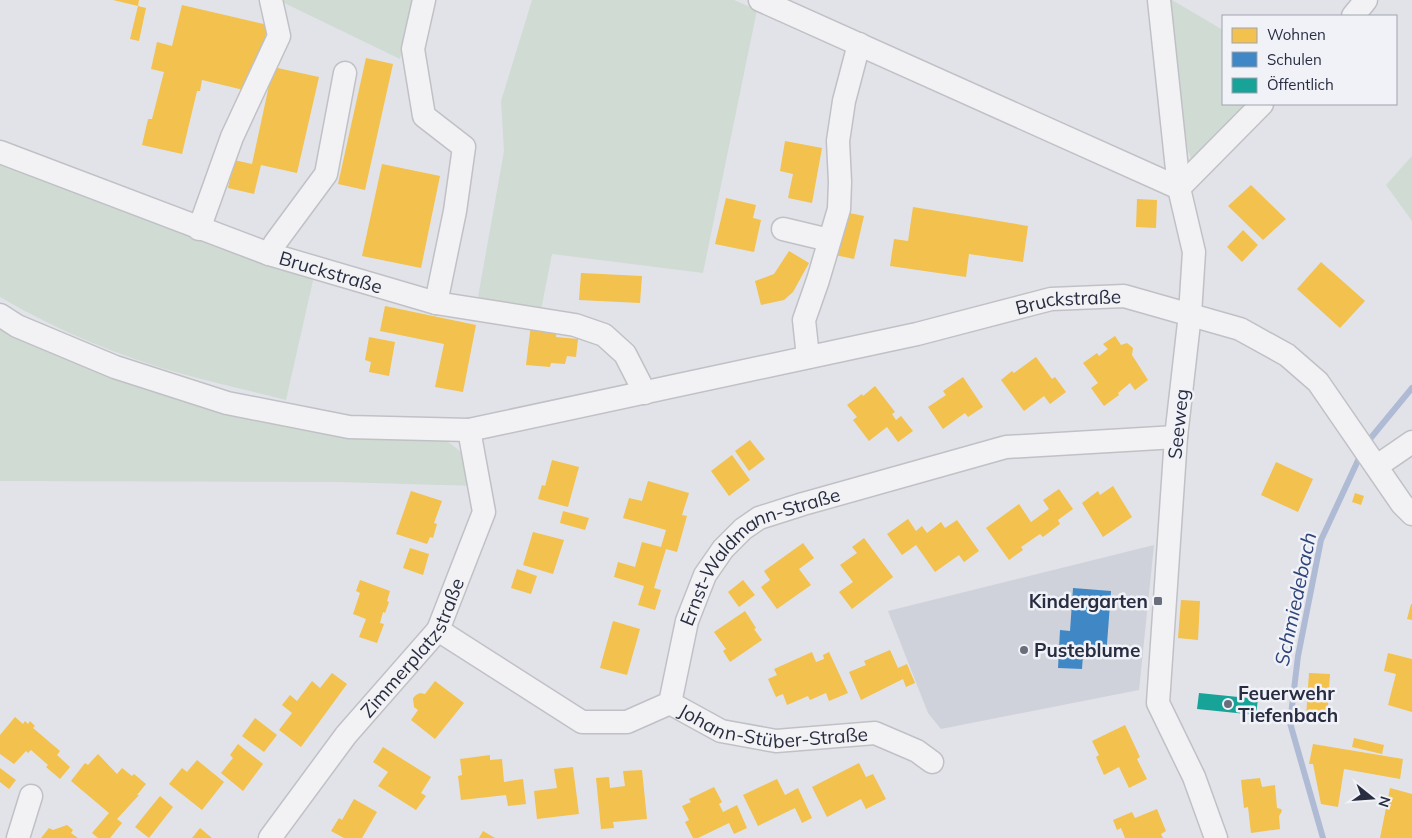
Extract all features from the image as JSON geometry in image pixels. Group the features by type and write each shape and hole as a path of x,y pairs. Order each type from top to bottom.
{"street":[{"path":"199,229 232,137 279,36 271,0"},
{"path":"424,0 412,49 424,116 464,147 455,211 436,303"},
{"path":"760,0 1179,188 1261,105"},
{"name":"Seeweg","path":"1159,0 1179,188 1194,252 1190,314 1176,437 1158,703 1194,777 1216,838"},
{"path":"1354,15 1366,0"},
{"path":"808,357 804,320 838,209 840,182 838,141 844,101 859,44"},
{"path":"269,254 326,174 345,74"},
{"name":"Bruckstraße","path":"0,152 269,254 436,303 574,325 604,335 625,354 645,393"},
{"path":"783,229 829,240"},
{"name":"Bruckstraße","path":"0,315 17,326 115,367 228,403 349,427 470,430 917,334 1051,299 1124,296 1240,329 1287,355 1318,382 1402,504 1412,514"},
{"name":"Zimmerplatzstraße","path":"274,837 346,735 438,630 484,512 470,430"},
{"name":"Ernst-Waldmann-Straße","path":"670,703 687,621 706,575 723,549 743,529 759,518 1006,447 1176,437"},
{"path":"1375,464 1412,442"},
{"path":"438,630 582,722 627,722 670,703"},
{"name":"Johann-Stüber-Straße","path":"670,703 721,731 776,741 875,734 917,751 932,762"},
{"path":"18,838 31,796"}],"shaded area":[{"path":"278,0 414,0 400,59"},
{"path":"532,0 734,0 757,10 703,273 552,254 541,310 478,297 504,151 501,101"},
{"path":"1165,0 1172,0 1222,29 1222,105 1248,105 1194,167 1188,151"},
{"path":"1412,156 1412,221 1386,185"},
{"path":"0,157 314,276 286,400 186,375 138,360 67,332 0,297"},
{"path":"0,321 80,363 447,441 466,460 474,486 339,482 0,481"},
{"name":"Pusteblume","path":"1154,545 1139,690 941,729 928,713 888,611"}],"building: Wohnen":[{"path":"113,0 139,0 138,6"},
{"path":"182,5 268,25 252,92 202,80 200,91 197,91 182,154 142,145 148,119 152,119 164,72 151,69 157,42 172,46"},
{"path":"138,6 146,8 139,41 130,39"},
{"path":"366,58 393,64 365,190 338,184"},
{"path":"273,67 319,77 297,173 261,165 254,194 228,188 234,160 252,164"},
{"path":"785,141 822,148 812,203 788,198 793,174 780,171"},
{"path":"382,164 440,176 421,268 362,256"},
{"path":"1251,185 1286,219 1263,240 1228,206"},
{"path":"726,198 756,205 753,218 761,220 754,252 715,244"},
{"path":"1137,199 1157,200 1156,228 1136,227"},
{"path":"913,207 1028,226 1023,262 969,254 966,277 890,266 894,239 908,241"},
{"path":"845,212 864,216 854,259 835,255"},
{"path":"1243,230 1258,245 1242,262 1227,247"},
{"path":"789,251 809,263 793,292 784,300 761,305 755,281 774,274"},
{"path":"1321,262 1365,301 1340,328 1297,289"},
{"path":"581,273 642,276 640,303 579,300"},
{"path":"385,306 476,325 463,392 435,387 444,344 380,331"},
{"path":"531,325 557,328 556,337 578,339 576,357 567,356 565,364 551,363 550,367 526,365"},
{"path":"1115,336 1121,345 1127,343 1133,348 1132,355 1148,380 1135,390 1130,383 1118,393 1119,395 1104,406 1091,388 1098,383 1083,363 1097,353 1099,356 1108,349 1103,344"},
{"path":"369,337 395,342 389,376 369,372 371,362 365,360"},
{"path":"1036,357 1052,379 1055,377 1066,392 1050,404 1044,396 1024,411 1001,380"},
{"path":"963,377 983,407 968,417 965,413 943,429 928,407 946,395 943,391"},
{"path":"875,386 895,412 892,414 896,420 901,416 913,431 898,442 887,427 869,441 853,420 857,417 847,405 862,394 863,396"},
{"path":"750,440 765,459 749,471 735,451"},
{"path":"732,455 750,480 729,496 711,471"},
{"path":"552,460 579,467 568,507 538,499 542,485 545,486"},
{"path":"1276,462 1313,479 1298,512 1261,495"},
{"path":"648,481 689,493 682,515 687,516 677,552 666,549 654,588 661,590 655,610 638,605 644,586 614,577 618,562 635,567 642,542 661,547 666,530 623,518 629,498 642,501"},
{"path":"1113,486 1132,517 1103,537 1082,503 1098,491 1100,495"},
{"path":"1059,489 1073,509 1058,520 1060,524 1043,537 1040,534 1021,547 1023,550 1009,560 986,528 1019,504 1031,522 1049,509 1043,500"},
{"path":"411,491 442,501 434,523 437,524 433,538 430,537 427,544 396,534"},
{"path":"1355,493 1364,496 1361,505 1352,502"},
{"path":"563,511 589,518 585,530 560,523"},
{"path":"908,519 916,531 922,526 927,533 941,522 945,528 957,520 979,551 964,562 959,555 935,572 916,545 902,555 887,534"},
{"path":"533,532 564,540 553,574 523,565"},
{"path":"864,538 893,577 852,609 839,592 853,582 840,565 857,553 852,547"},
{"path":"803,543 814,558 799,569 811,585 777,609 761,587 770,580 764,571"},
{"path":"410,548 429,554 423,575 403,568"},
{"path":"517,569 537,576 531,594 511,588"},
{"path":"360,580 390,591 387,601 389,602 385,613 383,612 380,623 384,624 377,643 359,637 366,619 353,614 360,593 356,591"},
{"path":"743,580 755,595 739,607 728,592"},
{"path":"1181,600 1200,601 1198,640 1178,638"},
{"path":"1412,604 1412,620 1407,619"},
{"path":"745,611 762,640 730,662 723,651 726,649 714,632"},
{"path":"613,621 640,629 627,675 600,668"},
{"path":"890,650 898,668 907,664 915,683 906,687 903,679 861,700 849,672 866,665 864,661"},
{"path":"812,652 816,662 824,659 823,655 829,652 848,693 829,701 826,693 810,700 808,696 787,705 783,694 776,697 768,679 777,675 774,669"},
{"path":"1388,653 1412,659 1412,712 1388,705 1396,674 1384,671"},
{"path":"332,673 347,684 301,747 279,730 292,713 282,705 290,695 297,701 312,681 320,688"},
{"path":"1309,673 1330,674 1327,719 1306,717"},
{"path":"435,681 464,703 435,739 411,720 418,710 414,707 413,698 420,693 425,694"},
{"path":"15,717 23,724 25,721 28,724 30,721 35,726 33,728 60,751 57,755 70,767 60,779 31,750 28,753 26,751 14,764 0,754 0,735"},
{"path":"255,718 277,735 264,752 242,736"},
{"path":"1125,725 1140,757 1137,759 1147,779 1129,788 1119,767 1104,775 1096,757 1099,755 1092,741"},
{"path":"1354,738 1384,745 1382,754 1352,747"},
{"path":"238,744 263,764 243,791 221,773 233,758 230,755"},
{"path":"1313,744 1403,759 1400,779 1344,769 1338,807 1321,804 1313,764 1309,764"},
{"path":"383,747 431,777 421,793 426,796 416,810 378,786 388,772 373,762"},
{"path":"98,754 117,774 122,768 132,776 134,774 146,784 137,795 139,795 117,819 122,823 110,838 98,838 92,833 109,813 71,781 85,763 88,765"},
{"path":"490,755 490,760 502,759 504,782 523,779 526,804 508,806 506,795 461,800 458,776 462,775 460,759"},
{"path":"197,760 224,782 202,810 169,784 182,768 187,772"},
{"path":"859,763 866,777 873,774 886,799 866,809 861,799 827,817 812,787"},
{"path":"573,767 579,814 537,819 534,791 557,788 554,769"},
{"path":"0,768 16,780 9,789 0,782"},
{"path":"642,770 647,819 613,822 614,828 601,829 596,778 609,777 610,788 625,786 623,771"},
{"path":"1260,778 1262,787 1275,785 1277,808 1282,811 1279,816 1280,829 1251,833 1248,807 1244,808 1241,780"},
{"path":"777,779 785,795 798,788 812,818 802,823 795,808 758,826 743,795"},
{"path":"714,787 722,802 719,804 723,812 737,805 747,828 734,834 729,823 698,838 693,838 685,822 689,820 682,806 691,802 689,799"},
{"path":"1390,788 1412,794 1412,838 1380,838"},
{"path":"160,796 173,807 149,838 135,827"},
{"path":"354,799 377,812 362,838 344,838 331,831 339,818 342,820"},
{"path":"1157,809 1166,831 1161,834 1163,838 1125,838 1121,828 1117,830 1113,820 1132,812 1135,818"},
{"path":"67,825 73,830 71,833 78,838 41,838 49,828 53,830"},
{"path":"200,828 212,838 192,838"},
{"path":"483,831 495,838 479,838"}],"building: Schulen":[{"path":"1073,588 1111,591 1106,657 1083,655 1082,669 1058,668 1060,630 1070,631"}],"building: Öffentlich":[{"name":"Feuerwehr Tiefenbach","path":"1199,693 1258,699 1256,715 1197,709"}],"waterway":[{"name":"Schmiedebach","path":"1365,445 1412,388"},
{"name":"Schmiedebach","path":"1323,838 1290,723 1298,656 1321,540 1361,454"}],"place":[{"name":"Kindergarten","path":"1158,601"},
{"name":"Pusteblume","path":"1024,650"},
{"name":"Feuerwehr Tiefenbach","path":"1228,704"}]}
